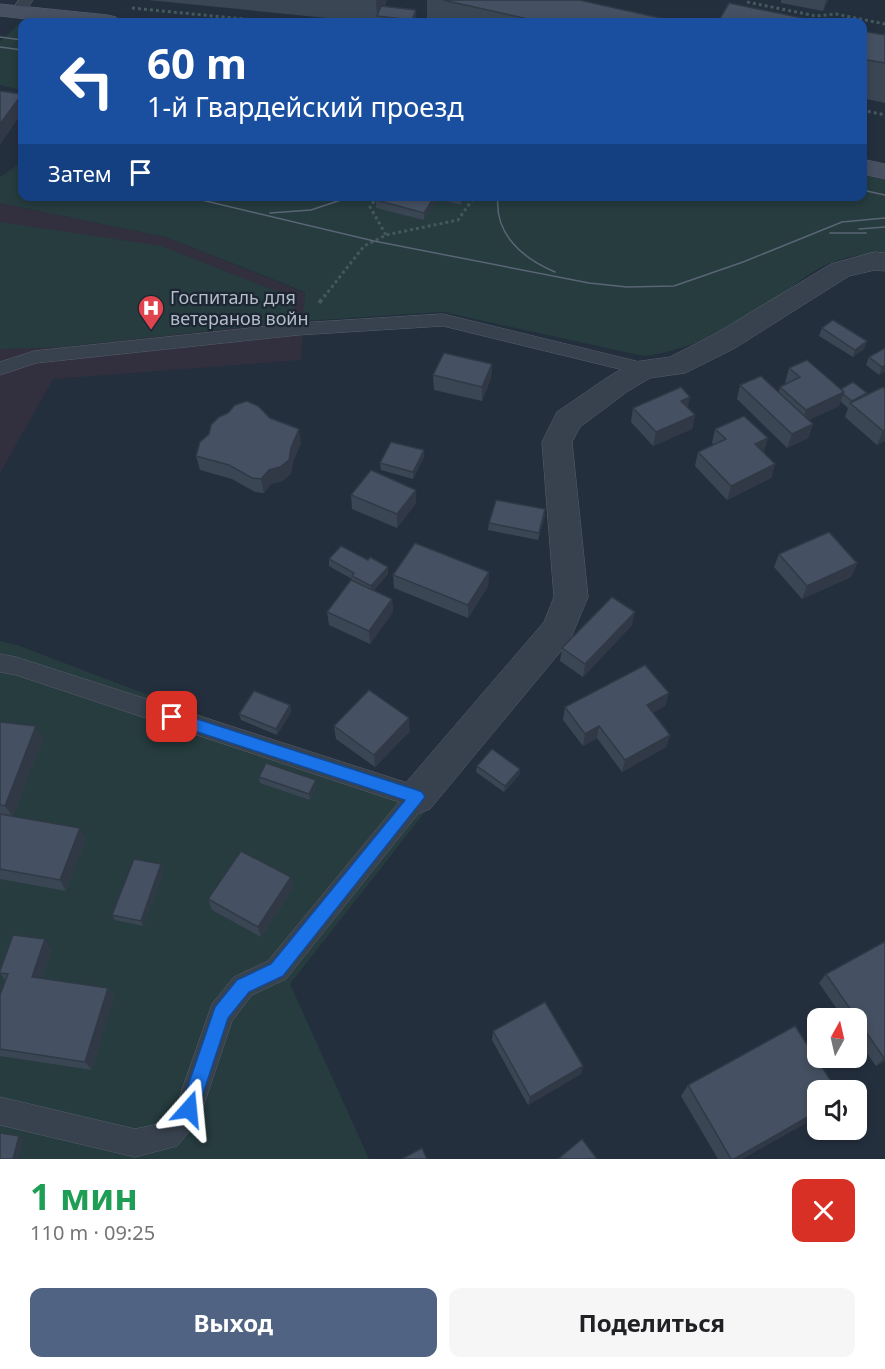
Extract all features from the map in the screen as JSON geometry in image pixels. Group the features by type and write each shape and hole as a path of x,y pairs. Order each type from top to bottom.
{"street":[{"path":"15,7 115,15"},
{"path":"867,167 885,172"},
{"path":"417,797 558,630 571,597 557,442 568,420 618,384 644,369 675,366 725,340 840,270 875,261 885,262"}],"lane":[{"path":"0,369 34,357 298,329 443,320 644,369"},
{"path":"0,663 16,666 417,797 277,970 243,986 221,1013 189,1109 167,1136 135,1143 0,1112"}],"path":[{"path":"771,7 774,0"},
{"path":"747,2 816,16 836,14 856,18"},
{"path":"115,15 183,18"},
{"path":"867,20 885,24"},
{"path":"867,111 885,115"},
{"path":"374,201 370,207 386,235"},
{"path":"316,307 364,246 386,235 458,220 471,201"}],"shaded area":[{"name":"Госпиталь для ветеранов войн","path":"0,203 166,237 305,293 301,360 53,379 0,473"}],"green space":[{"path":"18,25 18,89 0,85 0,42"},
{"path":"18,165 18,201 867,201 867,176 885,180 885,254 853,256 826,265 736,326 682,348 643,356 443,312 303,321 305,292 166,237 0,203 0,177"},
{"path":"0,222 161,246 296,299 291,322 61,347 0,349"},
{"path":"0,641 17,645 432,803 290,984 369,1159 0,1159"}],"building":[{"path":"443,0 579,0 660,18 523,18"},
{"path":"729,3 802,18 720,18"},
{"path":"381,6 416,10 413,18 377,16"},
{"path":"867,32 885,35 885,63 867,60"},
{"path":"0,91 18,93 18,99 0,124"},
{"path":"380,201 432,201 424,213"},
{"path":"833,320 867,341 855,350 822,328"},
{"path":"885,348 885,365 882,367 869,357"},
{"path":"444,353 492,364 482,387 433,375"},
{"path":"807,360 844,392 806,410 780,387 800,377 789,368"},
{"path":"761,376 813,424 792,434 740,385"},
{"path":"853,382 867,393 852,401 843,394 841,389"},
{"path":"681,387 690,397 681,401 695,415 656,432 633,408"},
{"path":"883,387 885,389 885,430 883,431 850,403"},
{"path":"247,401 258,406 270,418 299,429 289,460 280,467 269,470 261,479 252,478 229,465 196,456 200,442 209,434 211,425 235,405"},
{"path":"744,416 768,438 755,444 775,464 731,486 698,452 726,439 715,429"},
{"path":"391,442 424,450 413,472 380,463"},
{"path":"371,470 416,490 397,514 351,495"},
{"path":"496,500 545,509 539,533 489,523"},
{"path":"829,532 857,563 807,586 779,554"},
{"path":"415,543 489,572 468,605 393,575"},
{"path":"341,546 388,567 371,586 352,576 354,573 329,559"},
{"path":"351,580 392,599 369,631 327,612"},
{"path":"612,597 635,612 585,664 562,648"},
{"path":"645,665 669,693 647,705 670,735 625,760 599,726 585,734 565,707"},
{"path":"369,690 409,718 374,755 334,726"},
{"path":"254,691 290,705 276,729 239,714"},
{"path":"0,722 36,726 5,806 0,805"},
{"path":"492,749 520,769 505,786 477,766"},
{"path":"266,763 316,780 309,794 259,777"},
{"path":"0,814 80,828 60,880 0,869"},
{"path":"241,851 291,877 258,927 208,899"},
{"path":"134,859 161,864 141,921 112,915"},
{"path":"13,935 45,939 32,977 108,988 85,1062 0,1049 0,995 8,974 0,973 0,971"},
{"path":"884,942 884,1058 867,1033 867,1008 849,1008 826,974"},
{"path":"545,1002 583,1066 530,1097 493,1031"},
{"path":"795,1026 807,1044 807,1068 823,1068 830,1080 807,1080 807,1117 734,1159 731,1159 688,1085"},
{"path":"0,1133 19,1136 13,1159 0,1159"},
{"path":"582,1139 597,1159 558,1159"},
{"path":"422,1148 427,1159 402,1159"}],"tram line":[{"path":"0,37 18,39"},
{"path":"0,47 18,49"},
{"path":"867,191 885,195"},
{"path":"206,201 374,241 589,283 627,287 674,286 743,262 842,222 885,218"},
{"path":"270,213 311,210 338,201"},
{"path":"498,201 501,222 513,243 532,260 555,272"},
{"path":"859,229 885,227"},
{"path":"830,233 866,233"}],"place":[{"name":"Госпиталь для ветеранов войн","path":"151,331"}],"route":[{"path":"172,717 417,797 277,970 243,986 221,1013 189,1109"}]}
